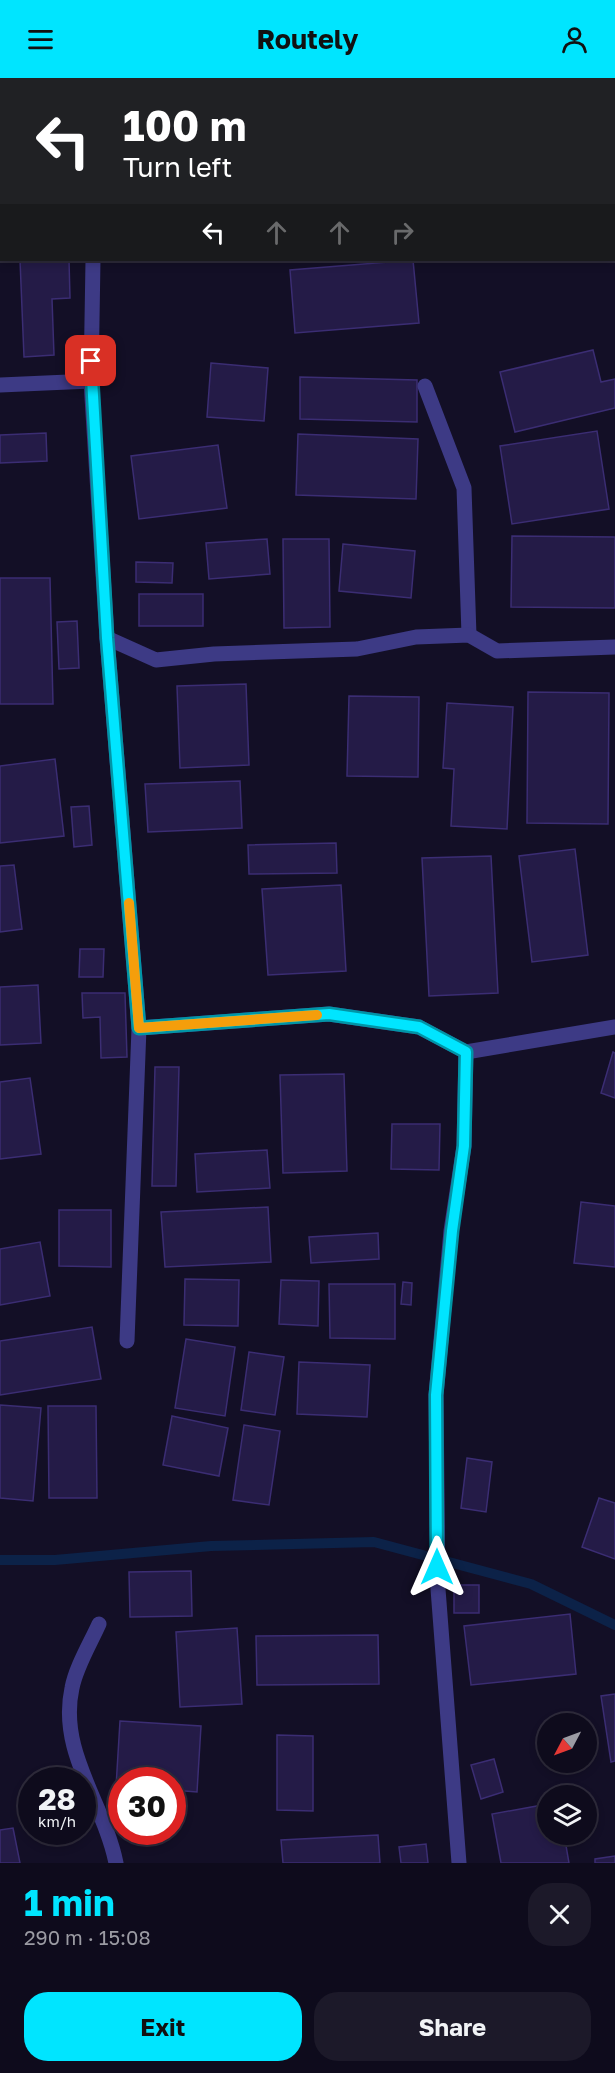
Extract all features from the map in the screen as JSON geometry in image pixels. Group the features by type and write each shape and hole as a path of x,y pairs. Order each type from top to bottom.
{"street":[{"path":"93,261 91,381 107,638 139,1028 127,1341"},
{"path":"0,385 91,381"},
{"path":"425,386 464,488 469,635"},
{"path":"107,638 156,660 214,654 357,649 416,638 469,635 496,651 615,647"},
{"path":"139,1028 329,1014 419,1027 466,1052 615,1028"},
{"path":"459,1863 438,1589 436,1395 452,1231 464,1146 466,1052"},
{"path":"99,1624 72,1686 68,1727 83,1775 112,1842 116,1863"}],"building":[{"path":"20,261 69,261 70,298 52,299 54,355 24,357"},
{"path":"413,261 419,323 295,333 290,270"},
{"path":"593,350 601,382 615,379 615,408 515,432 500,372"},
{"path":"211,363 268,368 264,421 207,417"},
{"path":"300,377 417,380 417,422 300,419"},
{"path":"597,431 609,509 512,524 500,446"},
{"path":"46,433 47,461 0,463 0,435"},
{"path":"298,434 418,439 416,499 296,495"},
{"path":"218,445 227,508 139,519 131,456"},
{"path":"512,536 615,537 615,608 511,607"},
{"path":"267,539 270,574 209,579 206,543"},
{"path":"283,539 329,539 330,627 284,628"},
{"path":"343,544 415,551 411,598 339,591"},
{"path":"136,562 173,563 172,583 136,582"},
{"path":"0,578 50,578 53,704 0,704"},
{"path":"139,594 203,594 203,626 139,626"},
{"path":"77,621 79,668 59,669 57,622"},
{"path":"246,684 249,765 180,768 177,686"},
{"path":"528,692 609,693 608,824 527,823"},
{"path":"349,696 419,697 418,777 347,776"},
{"path":"447,703 513,707 507,829 451,826 454,769 443,768"},
{"path":"55,759 64,836 0,843 0,766"},
{"path":"240,781 242,828 148,832 145,784"},
{"path":"89,806 92,845 74,847 71,807"},
{"path":"336,843 337,873 249,874 248,845"},
{"path":"575,849 588,955 532,962 519,856"},
{"path":"491,856 498,993 429,996 422,858"},
{"path":"14,865 22,929 0,932 0,866"},
{"path":"341,885 346,971 268,975 262,889"},
{"path":"80,949 104,949 103,977 79,977"},
{"path":"38,985 41,1043 0,1045 0,987"},
{"path":"82,993 125,993 127,1057 101,1058 100,1017 83,1018"},
{"path":"613,1052 615,1053 615,1098 601,1093"},
{"path":"155,1067 179,1067 176,1186 152,1186"},
{"path":"344,1074 347,1171 283,1173 280,1075"},
{"path":"30,1078 41,1154 0,1159 0,1082"},
{"path":"392,1124 440,1124 439,1170 391,1169"},
{"path":"267,1150 270,1188 197,1192 195,1154"},
{"path":"581,1202 615,1206 615,1267 574,1263"},
{"path":"268,1207 271,1262 165,1267 161,1212"},
{"path":"59,1210 111,1210 111,1267 59,1266"},
{"path":"378,1233 379,1259 311,1263 309,1237"},
{"path":"40,1242 50,1296 0,1305 0,1249"},
{"path":"185,1279 239,1280 238,1326 184,1325"},
{"path":"281,1280 319,1281 318,1326 279,1324"},
{"path":"403,1282 412,1283 411,1305 401,1304"},
{"path":"329,1284 395,1284 395,1339 330,1338"},
{"path":"92,1327 101,1379 0,1395 0,1341"},
{"path":"186,1339 235,1347 225,1416 175,1408"},
{"path":"249,1352 284,1357 275,1415 241,1410"},
{"path":"299,1362 370,1365 367,1417 297,1414"},
{"path":"0,1405 41,1408 33,1501 0,1498"},
{"path":"48,1406 96,1406 97,1498 49,1498"},
{"path":"172,1416 228,1428 219,1476 163,1465"},
{"path":"244,1425 280,1431 269,1505 233,1500"},
{"path":"467,1458 492,1462 486,1512 461,1508"},
{"path":"599,1498 615,1503 615,1559 582,1547"},
{"path":"191,1571 192,1616 130,1617 129,1572"},
{"path":"454,1585 479,1585 479,1613 454,1613"},
{"path":"570,1614 576,1674 471,1685 464,1626"},
{"path":"237,1628 242,1704 180,1707 176,1632"},
{"path":"378,1635 379,1684 257,1685 256,1636"},
{"path":"615,1694 615,1761 611,1762 601,1696"},
{"path":"120,1721 201,1726 197,1792 186,1791 186,1767 117,1767"},
{"path":"277,1735 313,1736 313,1811 277,1810"},
{"path":"494,1759 503,1792 481,1799 471,1765"},
{"path":"537,1806 537,1845 566,1845 569,1863 501,1863 492,1814"},
{"path":"13,1828 20,1863 0,1863 0,1830"},
{"path":"378,1835 380,1863 283,1863 281,1840"},
{"path":"426,1844 428,1863 401,1863 399,1847"},
{"path":"615,1856 615,1863 595,1863 595,1859"}],"waterway":[{"path":"0,1560 55,1560 211,1546 374,1542 531,1584 615,1625"}],"slow traffic":[{"path":"129,903 139,1028 317,1015"}],"route":[{"path":"91,361 107,638 139,1028 329,1014 419,1027 466,1052 464,1146 452,1231 436,1395 437,1567"}]}
